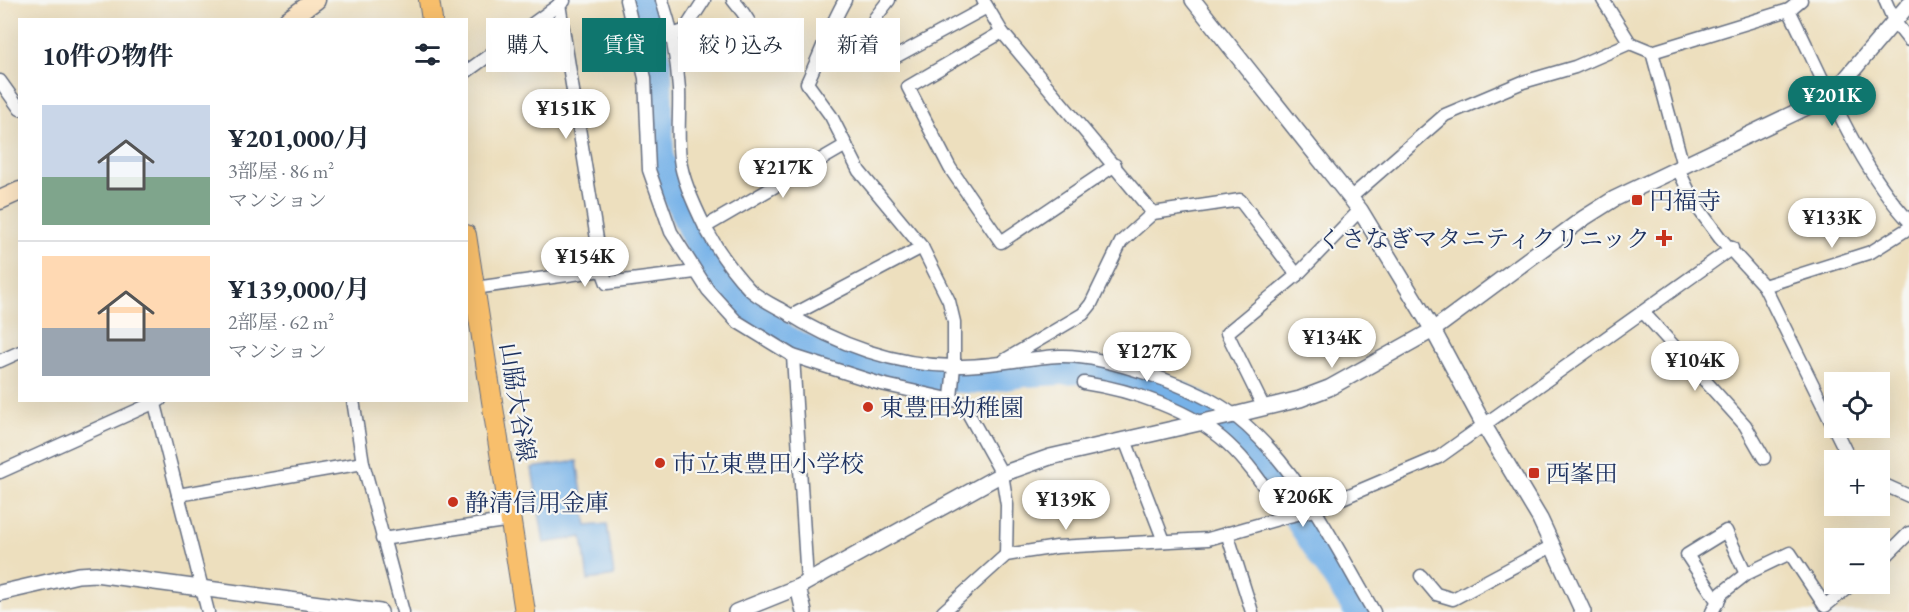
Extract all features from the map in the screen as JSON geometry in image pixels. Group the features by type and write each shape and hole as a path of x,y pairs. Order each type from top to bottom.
{"main road":[{"path":"291,18 316,0"},
{"path":"429,0 432,18"},
{"path":"0,200 18,192"},
{"name":"山脇大谷線","path":"468,257 471,289 525,612"}],"street":[{"path":"626,0 631,18"},
{"path":"662,0 673,35 679,90 680,161 705,227 719,250 753,292 826,337 884,357 913,363 954,366 1062,356 1098,360 1132,369 1190,391 1234,415 1272,451 1314,510 1374,612"},
{"path":"666,37 684,31 704,0"},
{"path":"733,0 748,18"},
{"path":"845,0 831,23 825,46 807,83 831,116 859,171 922,247 949,301 954,322 951,398"},
{"path":"889,0 874,18 895,57 985,4 1002,32 1153,213"},
{"path":"1193,0 1360,210 1433,330 1485,427 1540,519 1583,612"},
{"path":"1603,0 1630,43 1652,52 1789,10 1801,0"},
{"path":"1885,0 1894,21 1909,40"},
{"path":"468,71 562,2 603,270 607,282 695,272"},
{"path":"736,612 802,584 1002,474 1050,457 1264,408 1329,388 1433,330 1584,218 1614,199 1832,94 1909,4"},
{"path":"1789,10 1873,173 1909,221"},
{"path":"1002,32 908,87 950,168 1001,242 1115,165"},
{"path":"1350,198 1445,115 1523,82 1575,66 1630,43"},
{"path":"1652,52 1680,167 1695,204 1720,238 1732,248 1764,286 1845,450"},
{"path":"644,72 649,170 671,232 695,272 736,321 793,356 881,384 963,402 1002,474 1007,505 1006,555"},
{"path":"0,81 18,106"},
{"path":"705,227 846,145"},
{"path":"1002,362 1083,314 1091,304 1121,242 1153,213 1240,200 1298,275"},
{"path":"1264,408 1227,333 1298,275 1360,210"},
{"path":"1764,286 1871,252 1909,228"},
{"path":"791,316 922,247"},
{"path":"943,612 1006,555 1057,547 1208,539 1314,510 1439,457 1485,427 1732,248"},
{"path":"471,289 603,270"},
{"path":"1643,312 1745,425 1764,458"},
{"path":"0,361 18,353"},
{"path":"793,356 804,612"},
{"path":"1084,383 1124,389 1198,423 1226,442 1251,467 1285,517"},
{"path":"0,472 154,402"},
{"path":"156,402 208,612"},
{"path":"353,402 363,463 403,612"},
{"path":"1125,440 1164,541"},
{"path":"178,495 363,463"},
{"path":"1890,487 1909,496"},
{"path":"382,539 511,520"},
{"path":"1715,607 1687,555 1726,531 1746,574"},
{"path":"1227,533 1252,612"},
{"path":"1890,551 1909,533"},
{"path":"1421,576 1436,594 1453,599 1551,546"},
{"path":"1715,607 1722,593 1746,574 1790,553 1825,606 1840,594"},
{"path":"0,594 78,575 95,574 380,612"}],"water":[{"path":"577,461 587,526 607,524 614,576 588,580 582,537 544,543 532,468"}],"waterway":[{"path":"645,0 658,63 660,159 704,258 728,291 786,339 819,355 854,364 927,377 980,380 1025,373 1081,370 1131,378 1183,397 1215,415 1265,468 1359,612"}],"place":[{"name":"円福寺","path":"1637,200"},
{"name":"くさなぎマタニティクリニック","path":"1664,238"},
{"name":"東豊田幼稚園","path":"868,407"},
{"name":"市立東豊田小学校","path":"660,463"},
{"name":"西峯田","path":"1534,473"},
{"name":"静清信用金庫","path":"453,502"}]}
